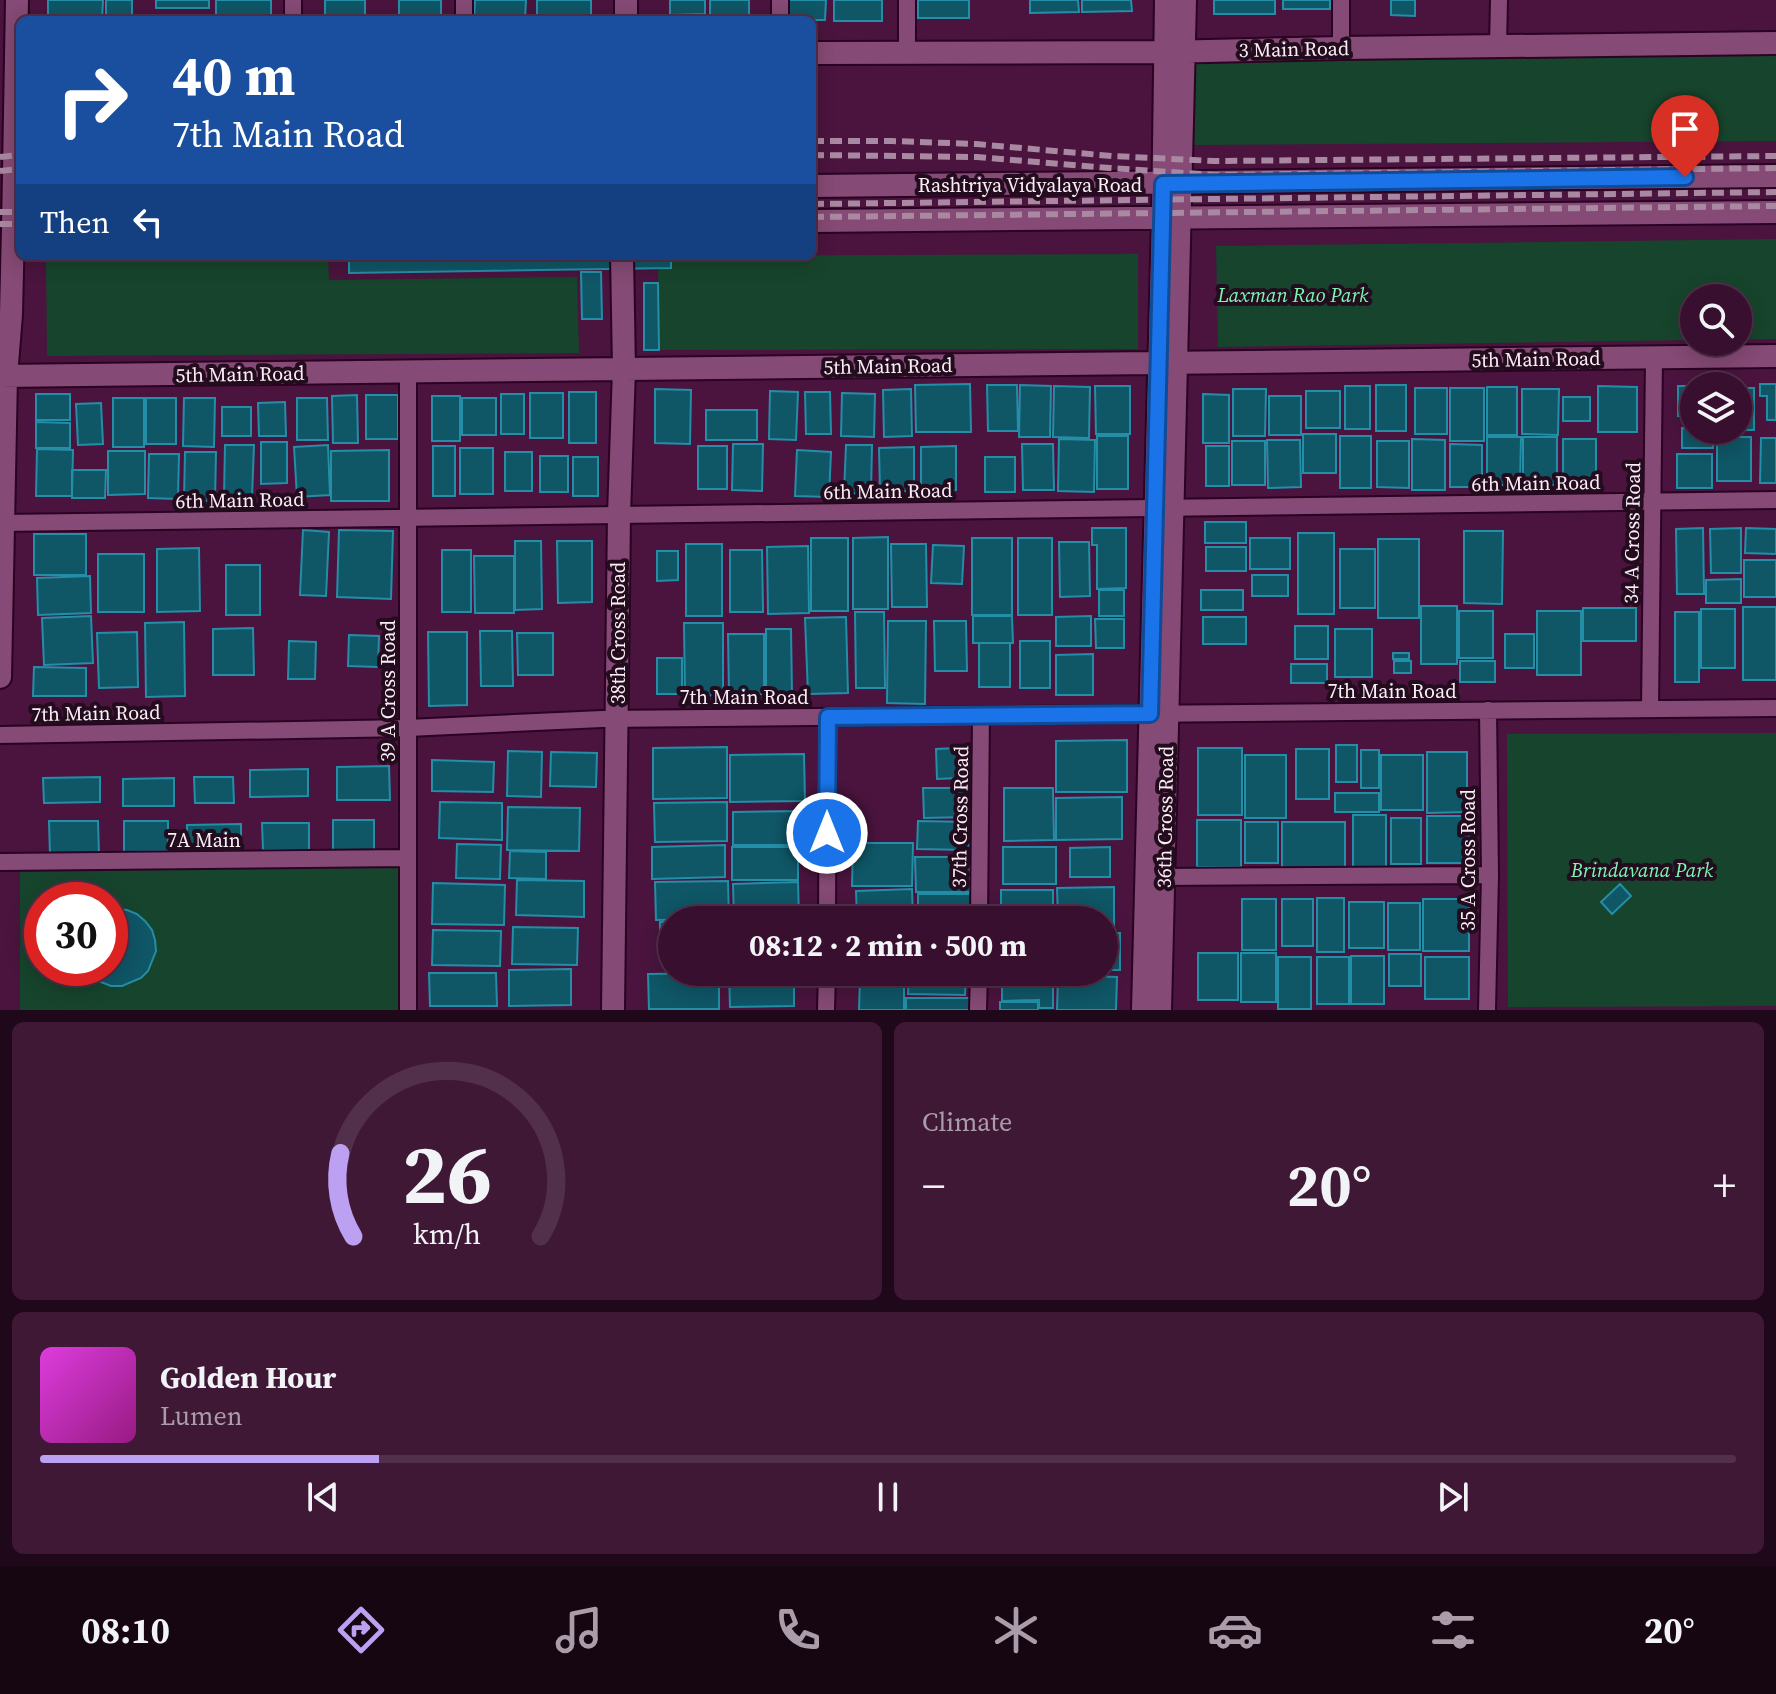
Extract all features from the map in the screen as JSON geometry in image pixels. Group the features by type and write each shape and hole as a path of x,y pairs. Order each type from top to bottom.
{"street":[{"path":"0,677 3,376 11,314 12,57 17,0"},
{"path":"907,0 907,53"},
{"name":"36th Cross Road","path":"1143,1010 1154,877 1168,363 1174,52 1166,0"},
{"name":"36th Cross Road","path":"1174,52 1185,0"},
{"path":"1341,0 1341,48"},
{"path":"1498,47 1499,0"},
{"name":"3 Main Road","path":"816,53 1174,52 1776,43"},
{"name":"Rashtriya Vidyalaya Road","path":"816,186 1776,176"},
{"name":"Rashtriya Vidyalaya Road","path":"816,221 1776,212"},
{"name":"38th Cross Road","path":"613,1010 619,515 624,369 622,260"},
{"name":"5th Main Road","path":"3,376 1776,356"},
{"name":"34 A Cross Road","path":"1650,709 1654,358"},
{"name":"39 A Cross Road","path":"408,372 408,1010"},
{"name":"6th Main Road","path":"2,523 1776,500"},
{"name":"7th Main Road","path":"0,735 408,728 618,719 1776,708"},
{"name":"35 A Cross Road","path":"1487,1010 1490,875 1488,710"},
{"name":"37th Cross Road","path":"979,906 981,715"},
{"path":"827,906 828,717"},
{"name":"7A Main","path":"0,862 408,858"},
{"path":"1154,877 1490,875"},
{"name":"36th Cross Road","path":"1154,877 1160,1010"},
{"path":"826,1010 827,986"},
{"path":"978,1010 979,986"}],"green space":[{"path":"1776,54 1776,141 1194,145 1193,58"},
{"name":"Laxman Rao Park","path":"1776,239 1776,339 1752,340 1752,284 1680,284 1680,340 1218,347 1216,246"},
{"path":"1138,254 1138,349 659,350 658,260 816,260 816,255"},
{"path":"46,260 328,260 329,280 577,277 579,353 47,356"},
{"name":"Brindavana Park","path":"1776,733 1776,1006 1508,1007 1507,734"},
{"path":"398,866 398,1010 20,1010 20,867"}],"building":[{"path":"48,0 103,0 102,16 48,16"},
{"path":"106,0 132,0 132,16 106,16"},
{"path":"156,0 209,0 209,8 156,8"},
{"path":"216,0 271,0 271,16 216,16"},
{"path":"325,0 365,0 365,16 325,16"},
{"path":"399,0 441,0 441,16 399,16"},
{"path":"475,0 526,0 525,16 474,16"},
{"path":"537,0 591,0 591,16 537,15"},
{"path":"670,0 705,0 705,14 670,15"},
{"path":"710,0 749,0 749,16 710,16"},
{"path":"789,0 826,0 825,20 816,20 816,16 789,16"},
{"path":"834,0 882,0 882,21 834,21"},
{"path":"918,0 969,0 969,18 918,18"},
{"path":"1030,0 1078,0 1079,12 1030,13"},
{"path":"1082,0 1131,0 1132,11 1082,12"},
{"path":"1214,0 1275,0 1275,14 1214,14"},
{"path":"1283,0 1330,0 1330,9 1283,9"},
{"path":"1391,0 1415,0 1415,16 1391,15"},
{"path":"349,260 671,260 671,268 349,273"},
{"path":"581,272 601,272 602,319 582,319"},
{"path":"644,283 658,283 659,350 644,350"},
{"path":"970,384 971,432 916,432 915,385"},
{"path":"1760,384 1776,384 1776,420 1767,420 1767,396 1760,396"},
{"path":"987,385 1017,385 1018,431 988,431"},
{"path":"1020,385 1051,386 1050,437 1019,437"},
{"path":"1376,385 1406,385 1406,431 1376,431"},
{"path":"1054,386 1090,387 1089,438 1053,437"},
{"path":"1095,386 1130,386 1130,434 1096,434"},
{"path":"1345,386 1370,386 1370,429 1345,429"},
{"path":"1598,386 1637,387 1637,432 1598,432"},
{"path":"1678,386 1680,386 1680,416"},
{"path":"1487,387 1517,387 1517,435 1487,435"},
{"path":"1415,388 1447,388 1447,434 1415,434"},
{"path":"1450,388 1484,388 1484,441 1450,441"},
{"path":"1752,388 1754,388 1752,430"},
{"path":"655,389 691,390 690,444 655,443"},
{"path":"911,389 912,436 884,437 883,390"},
{"path":"1233,389 1266,389 1265,436 1233,436"},
{"path":"1522,389 1559,389 1558,435 1522,434"},
{"path":"770,391 798,392 796,440 769,439"},
{"path":"1306,391 1340,391 1340,428 1306,428"},
{"path":"569,392 596,392 596,443 569,443"},
{"path":"805,392 830,392 831,434 806,434"},
{"path":"530,393 563,393 563,438 530,438"},
{"path":"842,393 875,394 874,437 841,436"},
{"path":"36,394 70,394 70,420 36,420"},
{"path":"501,394 524,394 524,434 501,434"},
{"path":"1203,394 1229,395 1229,443 1203,443"},
{"path":"357,395 358,443 333,443 332,396"},
{"path":"366,395 398,395 398,439 366,439"},
{"path":"432,396 460,396 460,441 432,441"},
{"path":"1269,396 1301,396 1301,435 1269,435"},
{"path":"1563,397 1590,397 1590,421 1563,421"},
{"path":"113,398 144,398 144,447 113,447"},
{"path":"146,398 176,398 176,444 146,444"},
{"path":"184,398 215,398 214,447 183,446"},
{"path":"297,398 327,398 328,440 297,440"},
{"path":"462,398 496,398 496,435 462,435"},
{"path":"285,402 286,436 259,436 258,403"},
{"path":"101,403 103,444 78,445 76,404"},
{"path":"222,407 251,407 251,436 222,436"},
{"path":"706,410 757,410 757,440 706,440"},
{"path":"36,422 70,423 70,448 36,448"},
{"path":"1303,434 1336,434 1336,473 1303,473"},
{"path":"1097,436 1128,436 1128,489 1097,489"},
{"path":"1340,436 1371,436 1371,488 1340,488"},
{"path":"1487,437 1521,437 1520,485 1487,485"},
{"path":"1523,437 1557,437 1557,485 1523,485"},
{"path":"1761,438 1776,438 1776,483 1760,483"},
{"path":"1059,439 1095,440 1094,492 1058,491"},
{"path":"1412,439 1445,440 1445,490 1412,490"},
{"path":"1563,439 1596,439 1596,488 1563,488"},
{"path":"1267,440 1300,440 1301,487 1268,488"},
{"path":"1232,441 1265,441 1265,485 1232,485"},
{"path":"1377,441 1409,441 1409,488 1377,487"},
{"path":"261,442 287,442 287,483 261,484"},
{"path":"733,444 763,444 762,491 732,490"},
{"path":"1022,444 1053,444 1054,490 1023,490"},
{"path":"1450,444 1482,445 1482,487 1450,487"},
{"path":"1682,444 1713,444 1713,448 1682,448"},
{"path":"1717,444 1751,444 1751,481 1717,481"},
{"path":"225,445 254,445 252,498 224,497"},
{"path":"328,445 330,495 297,497 294,447"},
{"path":"846,445 872,445 871,494 844,493"},
{"path":"433,446 455,446 455,496 433,496"},
{"path":"698,446 727,446 727,489 698,489"},
{"path":"956,446 956,490 921,490 921,447"},
{"path":"1206,446 1229,446 1229,486 1206,486"},
{"path":"914,447 914,491 880,491 879,448"},
{"path":"460,448 493,448 493,494 460,494"},
{"path":"37,449 73,450 72,496 36,496"},
{"path":"389,450 389,501 331,501 331,451"},
{"path":"797,450 831,452 829,497 795,496"},
{"path":"108,451 145,451 145,494 108,495"},
{"path":"185,452 216,452 215,501 184,500"},
{"path":"505,452 532,452 532,491 505,491"},
{"path":"149,454 179,454 178,499 148,498"},
{"path":"1677,454 1712,454 1712,488 1677,488"},
{"path":"540,456 568,456 568,492 540,492"},
{"path":"573,457 598,457 598,496 573,496"},
{"path":"985,457 1015,457 1015,492 985,492"},
{"path":"72,470 106,470 105,498 72,498"},
{"path":"1205,522 1246,522 1246,543 1205,543"},
{"path":"1092,528 1126,528 1126,588 1097,589 1097,545 1092,545"},
{"path":"1703,528 1704,594 1677,594 1676,529"},
{"path":"1741,528 1741,573 1711,573 1710,529"},
{"path":"1746,528 1776,529 1776,554 1745,553"},
{"path":"303,530 329,532 326,596 300,595"},
{"path":"339,530 393,531 391,599 337,597"},
{"path":"1464,531 1503,531 1502,604 1464,603"},
{"path":"1298,533 1334,533 1334,614 1298,614"},
{"path":"34,534 86,534 86,575 34,575"},
{"path":"888,537 888,609 853,609 853,538"},
{"path":"811,538 848,538 848,611 811,611"},
{"path":"972,538 1012,538 1012,615 972,615"},
{"path":"1018,538 1052,538 1052,615 1018,615"},
{"path":"1250,538 1290,538 1290,569 1250,569"},
{"path":"1378,539 1419,539 1419,618 1378,618"},
{"path":"515,541 541,541 542,609 515,610"},
{"path":"557,541 592,541 592,602 558,603"},
{"path":"1059,542 1089,542 1090,596 1060,597"},
{"path":"686,544 722,544 722,616 686,616"},
{"path":"891,544 926,544 927,607 892,607"},
{"path":"933,545 964,546 962,584 931,583"},
{"path":"808,546 809,613 768,614 767,547"},
{"path":"1206,547 1246,547 1246,571 1206,571"},
{"path":"199,548 200,611 157,612 157,549"},
{"path":"1340,549 1375,549 1375,608 1340,608"},
{"path":"442,550 471,550 471,612 442,612"},
{"path":"730,550 762,550 763,612 730,612"},
{"path":"657,551 678,551 678,580 657,581"},
{"path":"98,554 144,554 144,612 98,612"},
{"path":"474,556 514,556 514,613 475,613"},
{"path":"1744,560 1776,560 1776,597 1744,597"},
{"path":"226,565 260,565 260,615 226,615"},
{"path":"1252,575 1288,575 1288,596 1252,596"},
{"path":"90,576 91,613 38,615 37,578"},
{"path":"1741,579 1741,603 1706,603 1706,580"},
{"path":"1099,590 1124,590 1124,616 1099,616"},
{"path":"1201,590 1243,590 1243,610 1201,610"},
{"path":"1421,606 1457,606 1457,664 1421,664"},
{"path":"1743,607 1776,607 1776,680 1743,680"},
{"path":"1583,608 1636,608 1636,641 1583,641"},
{"path":"1701,609 1735,609 1735,668 1701,668"},
{"path":"1459,611 1493,611 1493,658 1459,658"},
{"path":"1537,611 1581,611 1581,675 1537,675"},
{"path":"855,612 884,612 885,688 856,688"},
{"path":"1675,612 1699,612 1699,682 1675,682"},
{"path":"91,616 93,663 44,665 42,618"},
{"path":"973,616 1012,616 1013,643 973,643"},
{"path":"1091,616 1091,646 1056,646 1056,617"},
{"path":"846,617 848,693 808,694 805,618"},
{"path":"1203,617 1246,617 1246,644 1203,644"},
{"path":"1095,619 1124,619 1124,648 1096,648"},
{"path":"888,621 926,621 925,704 887,703"},
{"path":"934,621 966,621 967,671 935,671"},
{"path":"184,622 185,696 146,697 145,623"},
{"path":"684,623 723,623 723,695 685,696"},
{"path":"1295,626 1328,626 1328,659 1295,659"},
{"path":"253,628 254,675 213,675 213,629"},
{"path":"766,629 791,629 792,694 766,694"},
{"path":"1335,629 1372,629 1372,677 1335,677"},
{"path":"480,631 512,631 513,686 481,686"},
{"path":"137,632 138,687 99,688 97,633"},
{"path":"428,632 467,632 467,705 429,706"},
{"path":"517,633 553,633 553,675 518,675"},
{"path":"728,634 764,634 764,694 729,694"},
{"path":"1505,634 1534,634 1534,668 1505,668"},
{"path":"349,635 379,636 378,667 348,666"},
{"path":"289,641 316,642 315,679 288,679"},
{"path":"1020,641 1050,641 1050,688 1020,688"},
{"path":"979,643 1010,643 1010,687 979,687"},
{"path":"1393,653 1409,653 1409,659 1393,659"},
{"path":"1093,654 1093,695 1056,695 1056,655"},
{"path":"657,658 682,658 682,694 657,694"},
{"path":"1394,661 1411,661 1411,673 1394,673"},
{"path":"1460,661 1495,661 1495,682 1460,682"},
{"path":"1291,664 1327,664 1327,683 1291,683"},
{"path":"34,667 86,668 86,696 33,696"},
{"path":"1127,740 1127,792 1056,792 1056,741"},
{"path":"1336,745 1357,745 1357,782 1336,782"},
{"path":"727,747 727,798 653,799 653,748"},
{"path":"957,748 958,778 937,779 936,749"},
{"path":"1198,748 1242,748 1242,815 1198,815"},
{"path":"1296,749 1329,749 1329,799 1296,799"},
{"path":"1361,750 1379,750 1379,788 1361,788"},
{"path":"508,751 542,752 541,797 507,796"},
{"path":"551,752 597,753 596,787 550,786"},
{"path":"1427,752 1467,752 1467,812 1427,813"},
{"path":"804,754 805,801 730,802 730,755"},
{"path":"1245,755 1286,755 1286,818 1245,818"},
{"path":"1381,755 1423,755 1423,810 1381,810"},
{"path":"432,760 494,762 493,792 432,791"},
{"path":"389,766 390,800 337,800 337,767"},
{"path":"308,769 308,796 250,797 250,770"},
{"path":"100,777 100,802 44,803 43,778"},
{"path":"194,777 233,777 234,803 195,803"},
{"path":"174,778 174,806 123,806 123,779"},
{"path":"923,788 968,788 968,817 924,818"},
{"path":"1004,788 1053,788 1054,840 1004,841"},
{"path":"1335,793 1379,793 1379,812 1335,812"},
{"path":"1122,797 1122,839 1056,840 1056,798"},
{"path":"440,802 502,803 502,840 439,838"},
{"path":"727,802 727,841 655,842 654,803"},
{"path":"508,807 580,808 579,851 507,850"},
{"path":"802,811 802,845 733,845 733,812"},
{"path":"1353,815 1386,815 1386,868 1353,868"},
{"path":"1427,816 1469,816 1469,863 1427,863"},
{"path":"1391,818 1421,818 1421,864 1391,864"},
{"path":"333,820 374,820 374,850 333,851"},
{"path":"1197,820 1241,820 1241,867 1197,867"},
{"path":"49,821 98,821 99,855 50,855"},
{"path":"124,821 168,821 168,851 124,852"},
{"path":"918,821 969,822 968,850 917,849"},
{"path":"1245,822 1278,822 1278,863 1245,863"},
{"path":"1282,822 1345,822 1345,869 1282,869"},
{"path":"262,823 309,823 309,850 263,850"},
{"path":"241,824 241,851 187,851 187,825"},
{"path":"853,843 913,843 912,886 852,886"},
{"path":"457,844 501,845 500,879 456,878"},
{"path":"725,845 725,877 652,879 652,847"},
{"path":"732,847 798,847 798,880 732,880"},
{"path":"1003,847 1056,847 1056,884 1003,884"},
{"path":"1110,847 1110,877 1070,877 1070,848"},
{"path":"510,851 546,852 546,879 509,878"},
{"path":"915,857 970,857 970,892 916,892"},
{"path":"517,880 584,881 584,917 516,915"},
{"path":"728,881 729,906 658,906 656,920 655,882"},
{"path":"798,882 799,906 734,906 733,884"},
{"path":"433,883 505,885 504,925 432,924"},
{"path":"1620,884 1631,896 1612,914 1601,902"},
{"path":"1114,887 1114,906 1058,906 1057,888"},
{"path":"912,889 913,906 857,906 856,891"},
{"path":"1001,890 1053,890 1053,906 1001,906"},
{"path":"918,894 972,894 972,906 918,906"},
{"path":"1317,898 1344,898 1344,952 1317,952"},
{"path":"1242,899 1276,899 1276,950 1242,950"},
{"path":"1282,899 1313,899 1313,946 1282,946"},
{"path":"1423,899 1469,899 1469,951 1423,951"},
{"path":"1349,902 1384,902 1384,948 1349,948"},
{"path":"1388,903 1420,903 1420,950 1388,950"},
{"path":"128,910 145,921 155,940 156,951 148,971 128,983"},
{"path":"513,927 578,928 577,965 512,964"},
{"path":"433,930 501,931 500,966 432,965"},
{"path":"1118,933 1120,933 1118,970"},
{"path":"1198,953 1238,953 1238,1000 1198,1000"},
{"path":"1241,953 1276,953 1276,1002 1241,1002"},
{"path":"1389,954 1421,954 1421,986 1389,986"},
{"path":"1351,956 1384,956 1384,1004 1351,1004"},
{"path":"1278,957 1311,957 1311,1009 1278,1009"},
{"path":"1317,957 1349,957 1349,1004 1317,1004"},
{"path":"1425,957 1469,957 1469,999 1425,999"},
{"path":"571,969 571,1005 509,1006 509,970"},
{"path":"429,973 496,973 497,1006 430,1006"},
{"path":"648,974 658,974 658,986 719,986 719,1009 649,1009"},
{"path":"729,986 794,986 794,1006 730,1007"},
{"path":"860,986 904,986 904,1010 859,1010"},
{"path":"908,986 965,986 965,995 908,994"},
{"path":"1002,986 1053,986 1053,1008 1039,1008 1039,1000 1002,1001"},
{"path":"1058,986 1117,986 1116,1010 1057,1010"},
{"path":"906,998 970,998 970,1010 906,1010"},
{"path":"1000,1002 1038,1002 1038,1010 1000,1010"}],"railway":[{"path":"816,141 976,144 1214,161 1776,156"},
{"path":"0,157 16,155"},
{"path":"816,155 977,157 1215,175 1776,168"},
{"path":"0,171 16,169"},
{"path":"816,204 1776,192"},
{"path":"816,217 1776,206"},
{"path":"0,212 16,212"},
{"path":"0,224 16,224"}],"route":[{"path":"827,833 828,717 1150,714 1163,184 1685,177"}]}
